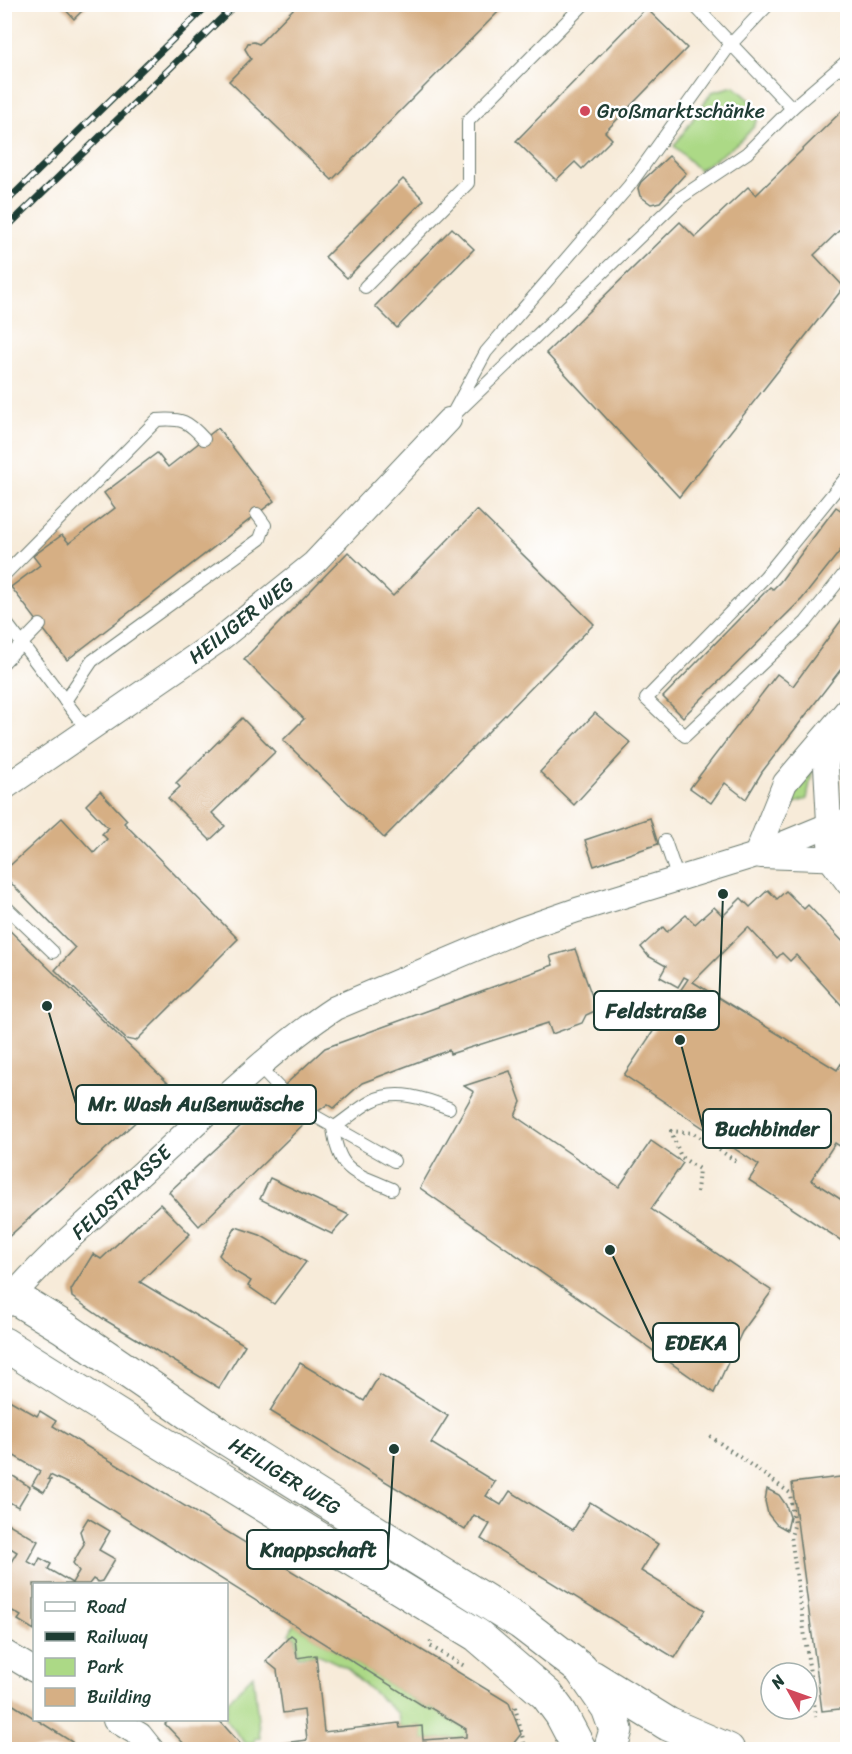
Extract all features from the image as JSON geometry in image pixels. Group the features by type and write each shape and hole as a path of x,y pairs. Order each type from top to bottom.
{"main road":[{"name":"HEILIGER WEG","path":"7,1298 521,1623 581,1670 608,1708 616,1730 610,1749"},
{"name":"HEILIGER WEG","path":"4,1344 477,1635 546,1695 561,1714 580,1749"},
{"path":"581,1670 668,1724 728,1749"}],"street":[{"name":"HEILIGER WEG","path":"4,788 219,640 314,563 450,420"},
{"path":"841,718 826,766 839,823 839,860 848,883"},
{"path":"839,860 756,855 785,783 841,718"},
{"name":"FELDSTRASSE","path":"7,1298 141,1173 309,1025 335,1008 522,929 756,855 839,823"},
{"path":"4,1652 33,1669"},
{"path":"118,1721 140,1735 152,1749"}],"lane":[{"path":"365,288 468,183 468,122 584,4"},
{"path":"693,4 792,108"},
{"path":"450,420 486,352 629,186 730,45 769,4"},
{"path":"450,420 680,198 747,153 792,108 848,60"},
{"path":"4,575 157,420 175,419 190,424 204,439"},
{"path":"848,483 844,480 765,577 646,699 685,736 806,622 848,569"},
{"path":"65,701 92,661 260,539 265,525 257,514"},
{"path":"4,620 88,731"},
{"path":"4,663 40,625"},
{"path":"666,841 678,879"},
{"path":"4,905 53,952"},
{"path":"260,1068 280,1089"},
{"path":"333,1128 373,1100 397,1095 421,1097 449,1108"},
{"path":"314,1115 394,1161"},
{"path":"333,1128 336,1151 350,1171 392,1189"}],"path":[{"path":"697,1192 699,1169 681,1157 671,1131 693,1133 736,1161"},
{"path":"710,1436 790,1492 794,1526 791,1536 808,1661"},
{"path":"430,1646 468,1669"},
{"path":"513,1700 524,1743 522,1749"}],"green space":[{"path":"734,86 755,106 758,117 747,135 699,170 674,146 712,92"},
{"path":"814,761 807,799 792,804 796,782"},
{"path":"294,1624 428,1709 429,1707 466,1729 466,1737 423,1740 421,1726 400,1728 398,1714 345,1667 318,1654 298,1656 296,1637 289,1634"},
{"path":"253,1675 260,1738 255,1738 255,1742 245,1743 227,1721 228,1701"}],"building":[{"path":"64,4 89,4 74,19 62,6"},
{"path":"298,4 506,4 332,180 229,81 251,59 245,49 248,43 259,44"},
{"name":"Großmarktschänke","path":"646,8 687,48 605,132 612,139 582,169 575,162 556,180 516,141"},
{"path":"848,105 848,222 814,255 844,287 679,497 546,353 680,222 695,237 748,187 756,195"},
{"path":"669,156 686,173 660,202 651,204 640,196 638,188 641,182"},
{"path":"403,179 424,200 347,278 325,257"},
{"path":"452,228 474,249 397,328 375,306"},
{"path":"218,428 274,501 67,660 11,587 40,565 33,556 62,535 69,543 115,508 104,493 157,453 168,467"},
{"path":"836,507 848,515 848,541 802,599 683,717 663,697 770,587 773,589 780,582"},
{"path":"477,510 594,624 384,838 283,740 304,719 244,659 348,552 393,596"},
{"path":"848,611 848,660 762,772 746,799 725,783 711,803 690,788 777,674 793,686"},
{"path":"595,713 631,743 574,805 540,772"},
{"path":"242,718 275,752 212,813 225,826 210,840 168,798 180,787 176,783"},
{"path":"100,791 127,820 124,823 238,939 136,1041 126,1039 55,970 75,948 4,876 4,871 62,818 94,853 107,839 102,834 108,828 86,805"},
{"path":"650,818 658,844 594,866 585,840"},
{"path":"768,890 777,899 786,891 804,909 808,905 848,947 848,1012 796,955 790,961 782,953 777,958 748,927 693,982 837,1070 844,1059 848,1062 848,1151 835,1143 811,1180 848,1204 848,1245 749,1180 759,1165 624,1075 688,979 684,977 678,987 660,977 666,966 648,956 641,947 663,927 667,932 686,915 695,924 714,907 723,916 741,898 750,907"},
{"path":"4,925 173,1088 4,1241"},
{"path":"575,949 597,1010 586,1015 582,1023 552,1034 548,1023 450,1054 449,1050 362,1083 334,1108 328,1104 313,1115 199,1226 169,1192 325,1048 553,965 550,956"},
{"path":"510,1071 521,1102 515,1116 619,1187 651,1141 683,1163 651,1209 772,1291 742,1332 714,1393 420,1188 474,1092 464,1086"},
{"path":"270,1178 349,1215 332,1234 260,1199"},
{"path":"160,1204 190,1234 140,1282 245,1345 219,1388 105,1320 72,1297 71,1290 93,1254 101,1259"},
{"path":"236,1227 260,1235 306,1262 274,1304 248,1286 251,1281 234,1271 219,1255"},
{"path":"300,1363 364,1401 380,1374 448,1416 431,1443 495,1482 486,1496 501,1505 510,1491 573,1530 590,1502 658,1544 641,1571 705,1610 675,1658 481,1539 490,1524 474,1515 465,1530 270,1411"},
{"path":"4,1397 37,1416 40,1411 56,1421 53,1426 509,1703 521,1734 509,1749 189,1749 165,1724 168,1721 220,1721 244,1748 307,1740 304,1710 283,1713 277,1670 266,1661 291,1635 295,1638 297,1658 316,1655 324,1732 399,1723 400,1728 422,1726 423,1740 466,1737 466,1729 429,1707 428,1709 75,1487 50,1475 48,1479 51,1480 44,1492 32,1485 40,1471 4,1450"},
{"path":"10,1474 30,1487 18,1507 4,1499 4,1482"},
{"path":"848,1476 848,1708 822,1711 819,1661 815,1661 792,1483"},
{"path":"767,1489 779,1495 786,1505 790,1517 787,1530 776,1524 768,1514 765,1501"},
{"path":"88,1518 110,1531 99,1550 115,1559 102,1581 98,1582 93,1579 90,1583 72,1583 79,1571 73,1563 84,1544 80,1531"},
{"path":"4,1521 38,1541 27,1561 36,1566 40,1558 51,1564 48,1569 72,1583 33,1583 33,1629 18,1620 21,1616 4,1606 4,1558 11,1562 17,1552 4,1544"},
{"path":"4,1699 33,1717 33,1721 39,1721 72,1742 73,1749 4,1749"}],"railway":[{"path":"4,204 209,4"},
{"path":"4,230 236,4"}],"place":[{"name":"Großmarktschänke","path":"585,111"},
{"name":"Feldstraße","path":"723,894"},
{"name":"Mr. Wash Außenwäsche","path":"47,1006"},
{"name":"Buchbinder","path":"680,1040"},
{"name":"EDEKA","path":"610,1250"},
{"name":"Knappschaft","path":"394,1449"}]}
